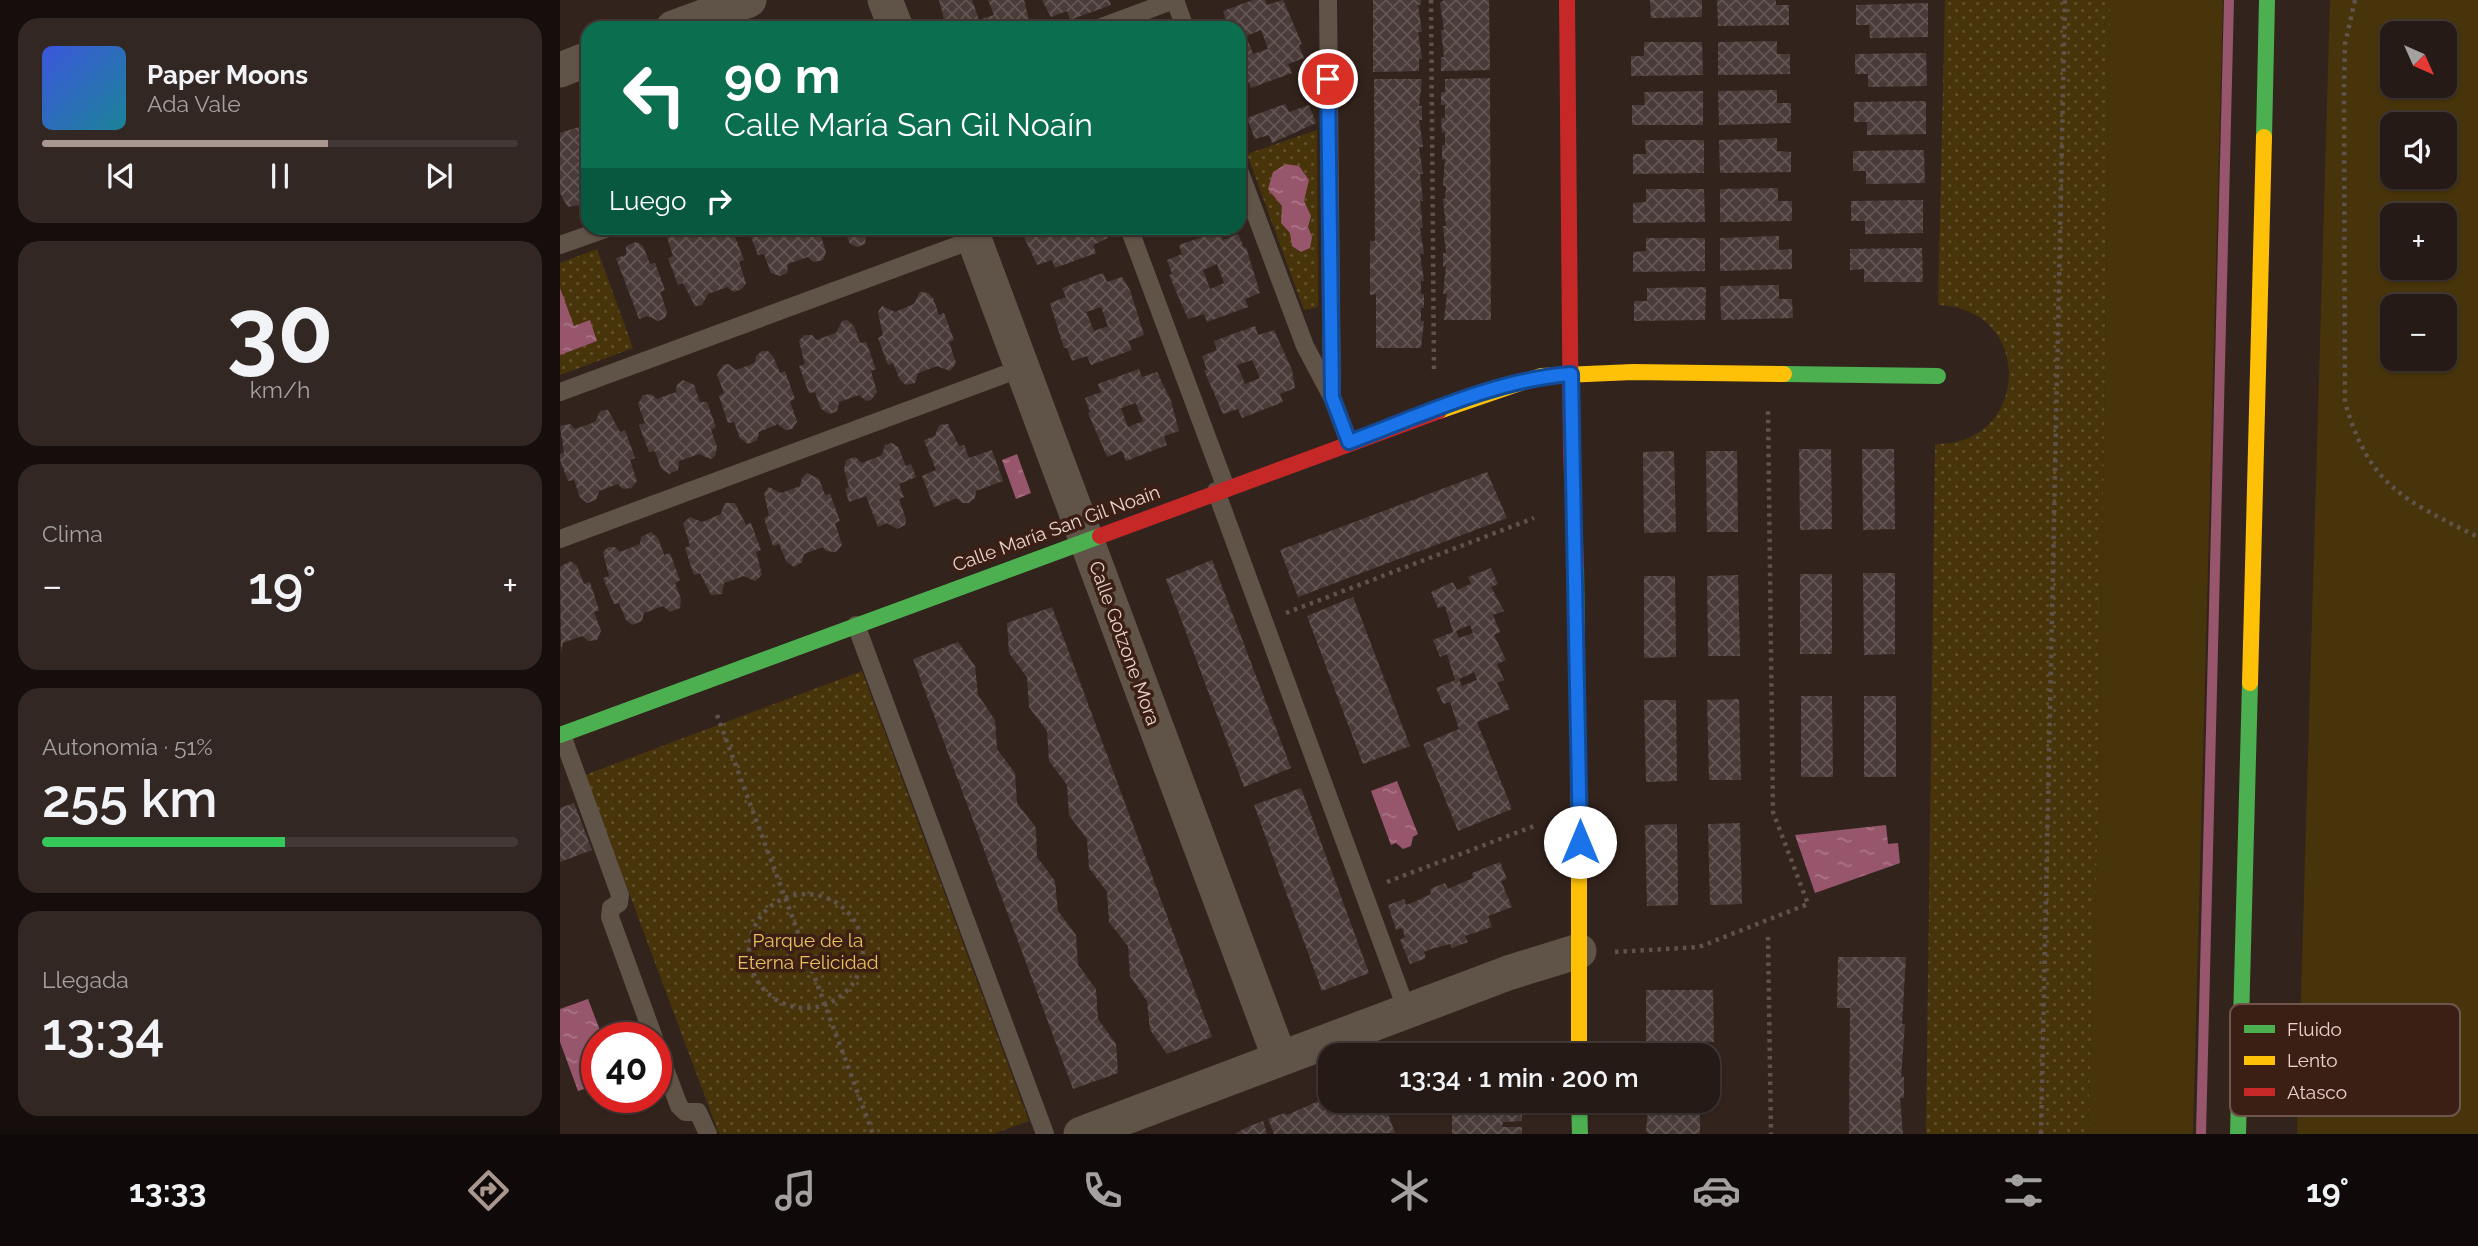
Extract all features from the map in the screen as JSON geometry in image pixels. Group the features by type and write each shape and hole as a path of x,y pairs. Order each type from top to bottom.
{"main road":[{"path":"1567,0 1580,802 1579,1043"},
{"path":"2241,1004 2267,0"},
{"name":"Calle María San Gil Noaín","path":"561,735 1349,442 1511,384 1541,376 1938,376"},
{"path":"1579,1113 1580,1134"},
{"path":"2238,1116 2238,1134"}],"street":[{"path":"692,21 749,0"},
{"path":"885,0 893,21"},
{"path":"560,70 581,62"},
{"name":"Calle Gotzone Mora","path":"973,235 1280,1059"},
{"path":"1081,1134 1407,1011 1579,951"}],"lane":[{"path":"1118,21 1175,0 1182,21"},
{"path":"1328,0 1332,397"},
{"path":"1246,188 1306,346 1332,397 1349,442"},
{"path":"560,245 588,235"},
{"path":"560,392 967,235"},
{"path":"1131,235 1221,489 1264,621 1407,1011"},
{"path":"560,539 1022,368"},
{"path":"856,625 1045,1134"},
{"path":"561,735 620,895 619,903 611,908 610,917 648,1022"},
{"path":"672,1087 679,1106 685,1112 698,1112 708,1134"}],"path":[{"path":"1431,0 1434,371"},
{"path":"2040,1134 2065,0"},
{"path":"2354,0 2345,44 2344,86 2345,402 2356,440 2385,483 2425,511 2478,537"},
{"path":"1615,952 1699,947 1808,904 1773,812 1768,406"},
{"path":"1264,621 1534,518"},
{"path":"705,681 873,1134"},
{"path":"1363,891 1537,825"},
{"path":"803,893 821,895 837,902 851,915 860,930 863,948 861,967 853,983 841,996 825,1005 799,1007 773,999 760,987 751,971 750,936 757,919 769,906 785,897 803,893"},
{"path":"1768,937 1771,1134"}],"green space":[{"path":"1945,0 2110,0 2099,785 2088,1134 1926,1134 1935,444 1966,439 1989,424 2004,402 2009,377 2005,351 1992,328 1970,312 1938,305"},
{"path":"2110,0 2223,0 2193,1134 2088,1134 2099,785"},
{"path":"2330,0 2478,0 2478,1134 2297,1134 2298,1116 2460,1116 2460,1004 2301,1004"},
{"path":"1317,130 1318,307 1304,310 1247,154"},
{"path":"597,249 633,348 560,375 560,263"},
{"name":"Parque de la Eterna Felicidad","path":"862,671 1029,1121 993,1134 719,1134 585,775"}],"water":[{"path":"1286,164 1299,166 1309,180 1304,201 1311,216 1308,227 1312,237 1310,248 1301,252 1292,246 1290,233 1281,223 1282,206 1268,189 1273,172"},
{"path":"560,288 574,326 590,320 597,341 560,355"},
{"path":"1017,454 1031,493 1016,499 1002,460"},
{"path":"1397,781 1418,834 1413,837 1411,846 1403,849 1396,843 1391,845 1371,791"},
{"path":"1886,825 1888,844 1898,843 1900,863 1815,893 1795,835"},
{"path":"588,999 597,1022 581,1022 581,1090 578,1091 560,1042 560,1009"}],"building":[{"path":"939,0 972,0 979,20 994,15 988,0 1024,0 1029,21 944,21"},
{"path":"1042,0 1109,0 1111,5 1070,20 1067,11 1051,17"},
{"path":"1253,0 1265,0 1267,5 1283,0 1302,44 1299,45 1304,58 1288,64 1292,73 1251,88 1246,79 1246,36 1246,21 1223,21 1226,20 1223,11","holes":["1261,30 1268,49 1253,54 1246,36"]},
{"path":"1373,0 1421,0 1421,5 1418,5 1422,32 1418,32 1422,59 1419,59 1419,71 1373,72"},
{"path":"1444,0 1489,0 1490,70 1441,71 1441,57 1444,57 1441,30 1444,30 1440,3"},
{"path":"1650,0 1702,0 1702,17 1651,18"},
{"path":"1717,0 1776,0 1776,5 1789,5 1789,25 1718,26"},
{"path":"1928,3 1928,37 1870,38 1869,25 1856,25 1856,5"},
{"path":"1777,41 1777,54 1790,54 1790,74 1718,75 1718,42"},
{"path":"1644,42 1702,42 1703,75 1631,76 1631,56 1644,56"},
{"path":"1926,53 1927,86 1868,87 1868,74 1855,74 1855,54"},
{"path":"1490,78 1491,320 1444,320 1447,294 1443,294 1446,266 1443,267 1443,253 1446,253 1443,226 1446,226 1443,199 1446,186 1443,186 1445,159 1442,160 1442,145 1445,145 1445,132 1442,133 1441,118 1445,118 1445,105 1441,105 1441,92 1445,92 1445,79"},
{"path":"1374,79 1422,79 1419,106 1422,106 1422,120 1419,120 1423,147 1419,147 1423,174 1420,174 1423,201 1420,201 1423,228 1420,228 1424,254 1420,254 1424,281 1421,281 1424,308 1421,308 1421,321 1424,321 1421,348 1376,348 1376,294 1370,295 1370,241 1375,241"},
{"path":"1777,90 1777,103 1791,103 1791,123 1719,125 1718,91"},
{"path":"1703,91 1703,125 1632,125 1632,105 1645,105 1644,92"},
{"path":"1926,101 1926,134 1867,135 1867,122 1854,122 1854,102"},
{"path":"1285,104 1289,112 1309,105 1316,123 1272,143 1269,135 1255,139 1247,118"},
{"path":"580,118 581,200 580,205 568,207 560,193 560,133 579,127"},
{"path":"1777,138 1777,151 1791,152 1791,172 1720,173 1719,140"},
{"path":"1645,140 1704,140 1704,173 1633,174 1633,154 1646,154"},
{"path":"1924,150 1925,183 1866,184 1866,171 1853,171 1853,151"},
{"path":"1778,188 1778,201 1792,201 1792,221 1720,222 1720,189"},
{"path":"1646,189 1704,189 1705,222 1633,223 1633,203 1646,202"},
{"path":"1923,200 1923,233 1865,234 1865,221 1851,221 1851,201"},
{"path":"734,235 744,260 739,262 746,283 742,289 734,292 727,287 708,294 702,305 695,306 683,283 678,285 668,258 673,256 667,237"},
{"path":"750,235 821,235 826,252 823,260 813,262 808,257 788,264 787,273 780,276 771,273 764,254 758,255"},
{"path":"846,235 866,235 865,244 857,247 850,244"},
{"path":"1023,235 1107,235 1108,238 1093,245 1096,253 1055,268 1052,260 1037,265"},
{"path":"1208,235 1221,235 1223,240 1238,235 1244,248 1246,247 1260,293 1245,299 1248,307 1207,322 1204,314 1188,319 1169,275 1172,274 1167,260 1182,254 1179,245","holes":["1217,264 1224,283 1210,289 1203,270"]},
{"path":"1779,236 1779,250 1792,249 1792,269 1720,271 1720,238"},
{"path":"1646,238 1705,238 1705,271 1633,272 1633,252 1646,251"},
{"path":"636,242 643,246 650,264 655,263 665,290 660,292 667,312 665,318 658,321 648,316 639,319 616,258 626,255 626,246"},
{"path":"1922,248 1923,282 1864,282 1864,269 1850,270 1850,249"},
{"path":"1103,273 1107,282 1122,277 1130,290 1144,335 1128,341 1132,350 1091,365 1087,356 1072,361 1067,348 1064,348 1050,303 1066,297 1062,288","holes":["1101,307 1108,326 1094,331 1086,312"]},
{"path":"1779,285 1779,299 1792,299 1793,318 1721,320 1720,286"},
{"path":"1706,287 1705,320 1634,321 1634,301 1647,301 1647,288"},
{"path":"920,292 928,293 933,298 939,315 944,313 954,340 949,342 956,363 950,371 937,366 918,373 915,383 906,385 900,380 893,363 888,365 878,338 883,335 878,312 882,306 895,312 914,304"},
{"path":"847,320 854,326 860,343 866,342 876,369 871,371 877,392 871,400 866,401 859,395 839,402 837,411 830,414 821,409 815,392 809,393 799,366 805,364 799,341 804,335 812,335 816,340 836,333 842,321"},
{"path":"1255,326 1258,335 1274,330 1292,370 1295,388 1280,394 1283,402 1242,418 1238,409 1223,414 1204,370 1207,370 1202,356 1217,350 1214,341","holes":["1252,360 1260,378 1245,384 1237,365"]},
{"path":"762,351 768,351 773,356 780,373 785,371 795,399 790,401 797,422 792,429 785,430 778,424 759,432 757,440 748,444 740,438 734,422 728,423 719,396 724,393 717,375 723,365 728,364 736,370 755,363 756,356"},
{"path":"1139,369 1142,377 1157,372 1171,401 1179,431 1164,436 1167,445 1126,461 1122,451 1107,457 1088,413 1090,412 1085,398 1101,392 1098,384","holes":["1136,403 1143,421 1128,427 1121,408"]},
{"path":"683,380 694,385 700,402 707,402 716,427 711,430 717,447 715,456 711,459 699,454 679,461 678,470 669,474 661,468 655,451 649,452 639,425 645,423 638,404 643,395 651,394 657,399 676,392 677,385"},
{"path":"608,410 620,432 625,430 635,458 630,460 637,481 631,488 623,489 618,484 599,491 596,500 587,503 580,497 574,480 568,481 560,460 560,454 564,453 560,426 570,424 575,429 595,422 600,411"},
{"path":"948,424 959,446 964,445 969,458 992,450 1003,481 976,491 975,498 969,503 962,503 957,498 934,507 922,476 936,470 924,440 935,436 939,425"},
{"path":"892,443 898,447 906,466 911,464 916,477 899,484 904,497 899,499 906,519 905,525 897,529 887,523 878,527 866,496 849,502 845,489 849,487 844,469 846,460 855,457 862,463 882,455 885,445"},
{"path":"1799,449 1831,449 1832,529 1800,530"},
{"path":"1862,449 1894,449 1895,529 1863,530"},
{"path":"1674,451 1676,532 1644,533 1643,452"},
{"path":"1706,451 1737,451 1738,532 1707,532"},
{"path":"1487,472 1507,518 1298,597 1280,550"},
{"path":"807,473 819,479 825,495 830,494 840,521 835,523 842,545 836,552 826,551 823,547 804,554 802,562 794,567 786,561 779,544 773,546 764,518 769,516 764,493 769,487 781,493 800,486"},
{"path":"725,503 735,503 746,525 751,523 761,550 756,552 762,575 755,581 744,576 724,583 722,594 711,595 700,573 694,575 685,548 690,546 683,523 690,517 702,522 721,514"},
{"path":"651,532 658,538 664,555 670,553 680,580 675,583 681,599 680,608 670,612 663,606 644,613 642,621 632,625 626,620 619,603 614,604 603,578 609,576 603,552 608,547 615,547 620,552 640,544 641,537"},
{"path":"1212,560 1291,768 1244,787 1166,579"},
{"path":"570,561 577,566 584,584 590,582 599,610 594,612 601,631 597,640 588,641 582,636 563,643 561,653 560,567"},
{"path":"1491,568 1498,584 1491,587 1504,611 1493,615 1500,632 1494,635 1506,660 1497,664 1504,680 1497,683 1510,709 1477,722 1512,809 1458,831 1423,744 1459,729 1450,702 1443,704 1436,688 1455,680 1447,654 1440,657 1433,640 1453,632 1445,606 1438,608 1431,592 1453,582 1457,590 1471,584 1468,577","holes":["1470,625 1473,633 1459,638 1456,631","1474,672 1477,680 1462,686 1459,679"]},
{"path":"1863,573 1895,573 1895,654 1864,655"},
{"path":"1800,574 1832,574 1832,654 1800,654"},
{"path":"1738,575 1740,656 1708,656 1707,576"},
{"path":"1644,576 1675,576 1676,657 1644,658"},
{"path":"1353,597 1410,746 1363,764 1307,616"},
{"path":"1052,607 1212,1037 1167,1054 1150,1030 1147,1001 1130,976 1128,946 1109,922 1107,892 1089,868 1087,839 1069,815 1067,785 1049,761 1047,731 1029,707 1027,677 1009,653 1007,623"},
{"path":"958,642 975,666 978,695 995,720 997,749 1015,773 1017,803 1036,828 1037,857 1055,881 1058,911 1076,935 1078,965 1096,989 1098,1019 1116,1044 1118,1073 1073,1089 913,659"},
{"path":"1801,696 1832,696 1833,777 1801,777"},
{"path":"1864,696 1896,696 1896,777 1864,777"},
{"path":"1739,699 1741,780 1709,780 1707,700"},
{"path":"1644,700 1676,700 1677,781 1646,782"},
{"path":"1301,788 1369,973 1322,991 1254,805"},
{"path":"574,803 592,850 560,862 560,808"},
{"path":"1740,823 1742,904 1710,905 1708,824"},
{"path":"1677,824 1678,905 1647,906 1645,825"},
{"path":"1500,862 1507,879 1501,881 1512,907 1488,916 1492,927 1465,936 1468,942 1452,948 1450,944 1431,949 1424,952 1426,958 1410,964 1400,940 1405,937 1402,928 1396,930 1388,905 1404,899 1406,905 1414,902 1431,894 1430,889 1445,883 1448,889 1473,878 1472,873"},
{"path":"1838,957 1906,957 1901,1077 1904,1077 1904,1098 1900,1098 1903,1134 1849,1134 1850,1008 1837,1008"},
{"path":"1646,990 1713,990 1714,1042 1646,1042"},
{"path":"1318,1101 1318,1113 1388,1113 1395,1133 1274,1134 1268,1119 1285,1113 1287,1115"},
{"path":"1452,1113 1522,1113 1522,1121 1503,1122 1502,1127 1522,1127 1522,1134 1452,1134"},
{"path":"1648,1113 1700,1113 1700,1134 1649,1134 1646,1131"},
{"path":"1263,1121 1267,1134 1235,1134 1245,1128"}],"waterway":[{"path":"2201,1134 2229,0"}],"traffic: fast":[{"path":"2264,137 2267,0"},
{"path":"1784,374 1938,376"},
{"path":"560,735 1100,536"},
{"path":"1576,565 1579,843"},
{"path":"2241,1004 2250,683"},
{"path":"1579,1113 1580,1134"},
{"path":"2238,1116 2238,1134"}],"traffic: slow":[{"path":"2250,683 2264,137"},
{"path":"1439,411 1541,376 1633,372 1784,374"},
{"path":"1579,843 1579,1043"}],"traffic: jam":[{"path":"1567,0 1571,451 1576,565"},
{"path":"1100,536 1439,411"}],"route":[{"path":"1328,79 1332,397 1349,442 1511,384 1541,376 1571,374 1580,842"}]}
